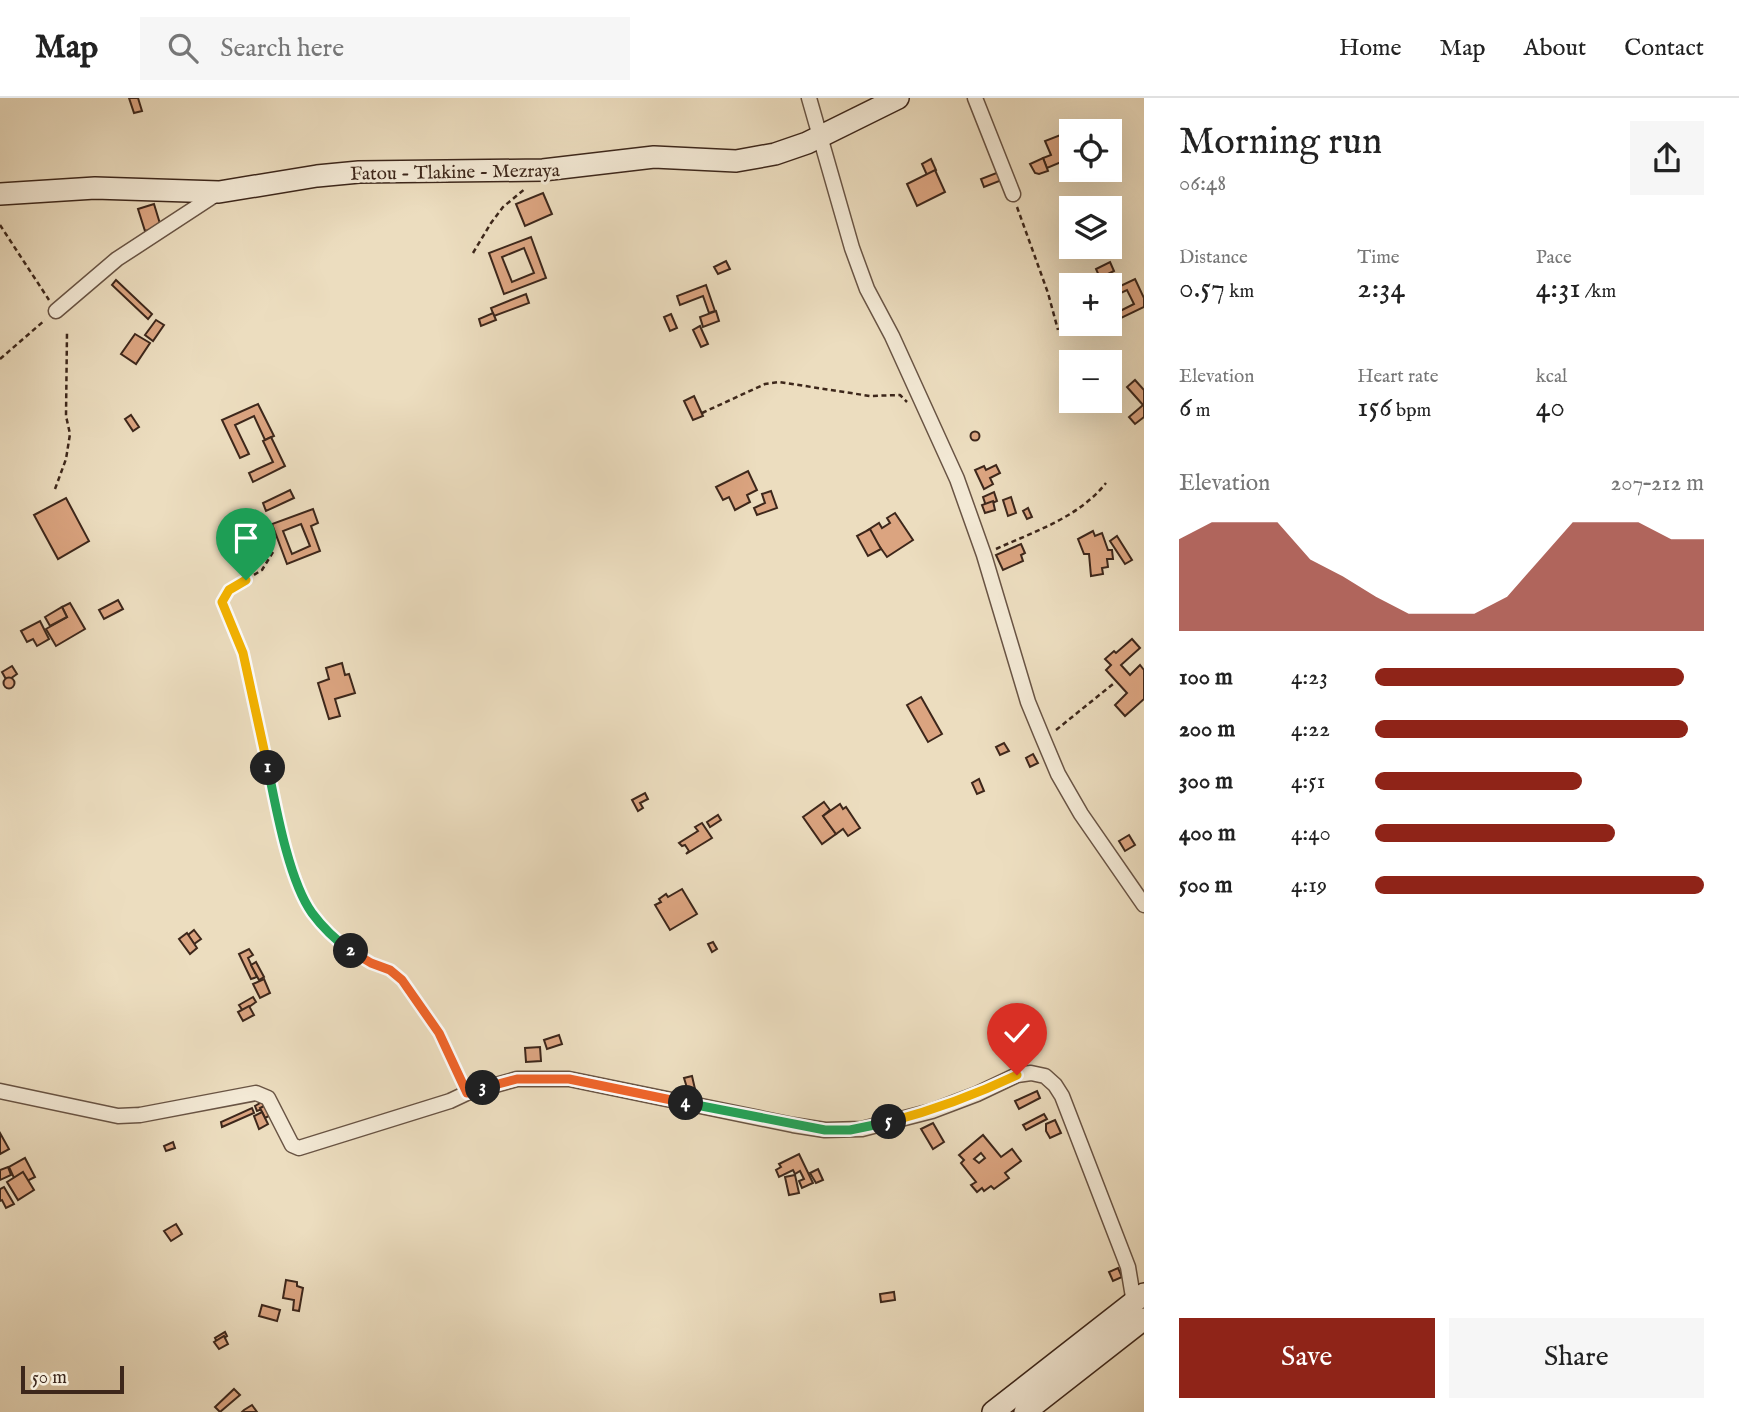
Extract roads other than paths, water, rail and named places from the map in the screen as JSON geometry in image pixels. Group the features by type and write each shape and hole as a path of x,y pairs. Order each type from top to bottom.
{"street":[{"path":"809,98 822,136 835,194 867,289 892,336 957,479 984,555 1028,702 1042,736 1058,774 1081,814 1144,905"},
{"name":"Fatou - Tlakine - Mezraya","path":"0,194 95,188 219,192 346,173 543,170 654,158 721,161 755,159 822,136 898,98"},
{"path":"975,98 1013,194"},
{"path":"56,312 117,259 219,192"},
{"path":"0,1091 118,1116 140,1115 256,1093 268,1098 292,1145 299,1148 517,1079 569,1079 793,1125 825,1130 850,1130 932,1111 1017,1075 1031,1073 1045,1076 1062,1096 1128,1267 1141,1308"},
{"path":"993,1412 1141,1308"},
{"path":"1025,1412 1141,1308"}]}
